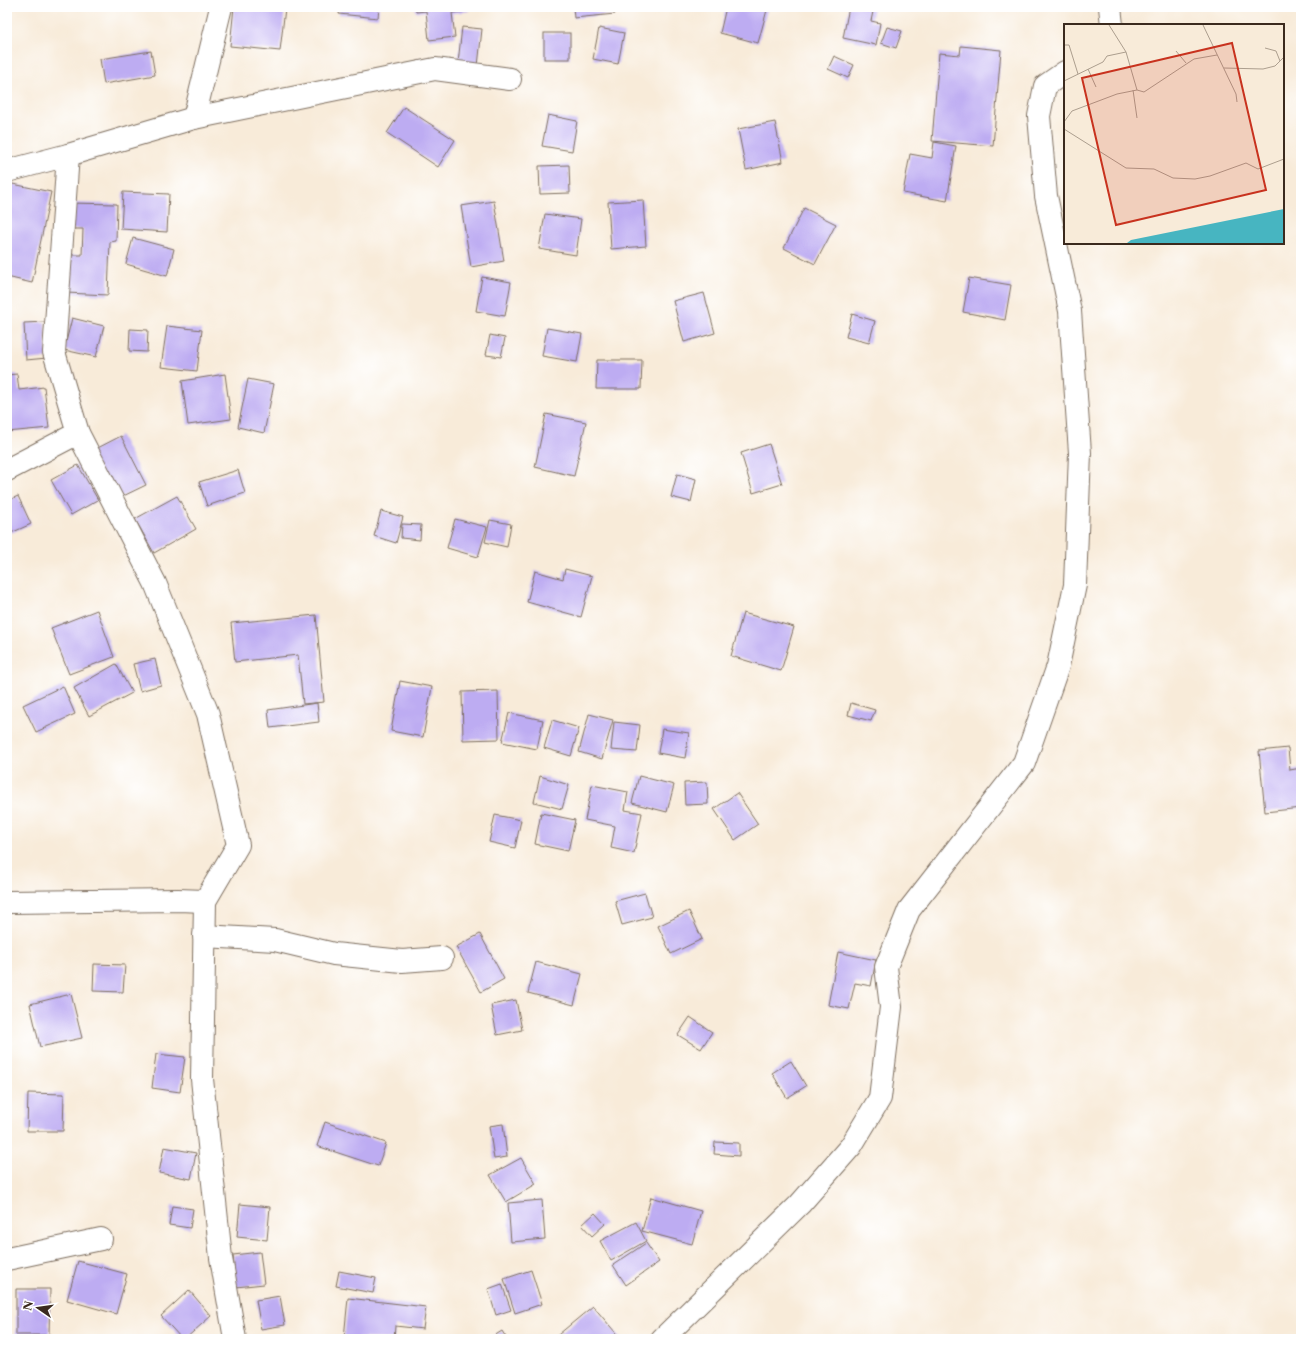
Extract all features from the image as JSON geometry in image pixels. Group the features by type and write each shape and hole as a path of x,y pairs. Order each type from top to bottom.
{"street":[{"path":"194,118 221,7"},
{"path":"1110,7 1112,24"},
{"path":"7,170 68,155 194,118 435,69 510,79"},
{"path":"662,1339 800,1204 851,1146 880,1098 891,1007 886,967 909,910 1024,763 1058,666 1075,585 1080,453 1070,311 1046,196 1039,116 1045,86 1064,73"},
{"path":"68,155 54,352 78,433 155,583 208,714 238,845 205,902 202,1079 220,1258 235,1339"},
{"path":"7,470 78,433"},
{"path":"7,902 178,900 205,902"},
{"path":"204,936 276,940 334,954 402,961 442,958"},
{"path":"7,1259 101,1239"}],"building":[{"path":"234,7 285,8 280,51 230,46"},
{"path":"340,7 379,7 378,18 339,14"},
{"path":"415,7 468,7 469,11 452,13 455,37 429,40 426,11 416,12"},
{"path":"573,7 614,7 615,14 574,18"},
{"path":"726,7 755,7 767,10 758,43 720,33"},
{"path":"849,7 874,7 871,21 880,23 876,45 843,38"},
{"path":"462,27 482,29 478,66 458,63"},
{"path":"887,27 902,31 896,48 881,43"},
{"path":"599,28 624,33 618,64 593,59"},
{"path":"544,33 570,33 570,59 544,59"},
{"path":"961,46 1001,50 993,146 932,141 939,53 960,55"},
{"path":"151,51 155,75 104,84 100,59"},
{"path":"834,56 854,65 848,78 828,69"},
{"path":"404,107 455,140 438,167 387,133"},
{"path":"548,115 577,121 572,151 542,146"},
{"path":"775,122 783,162 746,170 738,129"},
{"path":"934,142 956,146 947,201 903,193 910,154 932,158"},
{"path":"569,165 570,193 540,194 539,166"},
{"path":"8,183 51,192 32,283 7,277"},
{"path":"123,192 169,194 167,232 121,229"},
{"path":"643,200 646,246 611,249 608,202"},
{"path":"494,201 504,261 471,267 461,206"},
{"path":"70,203 117,204 116,241 110,242 108,295 66,293 68,255 82,255 83,229 69,229"},
{"path":"804,208 836,224 815,264 784,248"},
{"path":"545,214 581,219 576,255 539,249"},
{"path":"133,238 174,249 167,276 126,264"},
{"path":"482,277 511,282 505,316 476,311"},
{"path":"969,278 1011,285 1005,320 963,312"},
{"path":"704,293 715,333 684,342 673,301"},
{"path":"852,314 875,321 869,343 846,337"},
{"path":"72,318 104,326 96,357 64,350"},
{"path":"45,322 47,358 26,360 24,323"},
{"path":"167,326 202,330 197,371 161,367"},
{"path":"547,328 582,334 577,362 542,356"},
{"path":"130,329 148,330 147,352 129,351"},
{"path":"490,335 505,338 501,357 486,355"},
{"path":"597,360 642,360 641,389 596,389"},
{"path":"17,374 19,390 44,387 49,428 7,432 7,375"},
{"path":"225,374 231,419 188,425 182,381"},
{"path":"248,379 274,384 264,433 238,427"},
{"path":"546,414 586,422 574,476 535,467"},
{"path":"121,436 146,485 115,500 90,452"},
{"path":"769,444 782,484 753,493 741,453"},
{"path":"78,465 98,500 71,515 51,480"},
{"path":"238,470 245,493 207,506 199,482"},
{"path":"677,474 696,479 691,502 671,497"},
{"path":"18,496 31,524 11,533 7,525 7,501"},
{"path":"177,496 196,529 154,553 135,519"},
{"path":"381,511 403,517 396,543 374,536"},
{"path":"455,519 487,527 478,557 447,548"},
{"path":"490,520 511,524 507,547 485,542"},
{"path":"402,524 421,525 420,540 401,538"},
{"path":"565,569 592,576 581,617 527,602 535,571 563,579"},
{"path":"97,610 114,657 69,674 51,628"},
{"path":"743,613 794,627 781,671 731,656"},
{"path":"316,615 324,702 303,704 298,655 235,662 231,623"},
{"path":"155,659 161,685 140,691 133,664"},
{"path":"116,664 132,693 89,716 74,688"},
{"path":"400,681 432,687 423,737 391,731"},
{"path":"63,686 75,714 36,732 23,705"},
{"path":"498,691 499,739 463,740 462,692"},
{"path":"317,703 319,722 270,728 268,710"},
{"path":"851,703 875,710 871,721 848,715"},
{"path":"509,713 543,720 537,749 502,742"},
{"path":"589,714 613,720 602,759 579,752"},
{"path":"552,720 579,728 571,756 544,748"},
{"path":"614,722 640,725 637,752 611,750"},
{"path":"662,729 689,733 685,758 658,753"},
{"path":"1288,748 1290,770 1301,768 1301,808 1265,812 1259,751"},
{"path":"540,776 569,785 562,809 534,802"},
{"path":"639,776 674,785 667,812 632,803"},
{"path":"707,782 708,804 685,805 684,783"},
{"path":"592,785 628,792 625,810 642,813 634,853 611,848 615,826 585,820"},
{"path":"737,793 758,824 735,840 714,809"},
{"path":"541,813 575,820 568,851 535,844"},
{"path":"495,815 521,820 515,848 489,842"},
{"path":"645,893 652,917 622,925 615,901"},
{"path":"689,911 702,939 671,954 658,926"},
{"path":"480,934 504,979 481,992 456,947"},
{"path":"838,952 876,960 871,986 855,983 849,1009 828,1005"},
{"path":"536,962 582,974 574,1005 528,993"},
{"path":"94,964 125,965 123,992 93,991"},
{"path":"71,994 82,1038 40,1047 30,1004"},
{"path":"516,1000 522,1030 497,1035 491,1005"},
{"path":"690,1017 712,1032 701,1049 678,1035"},
{"path":"156,1054 185,1057 180,1092 152,1088"},
{"path":"791,1061 806,1086 787,1098 772,1073"},
{"path":"28,1093 64,1094 63,1131 27,1131"},
{"path":"325,1122 386,1143 378,1166 317,1146"},
{"path":"503,1124 507,1157 494,1159 489,1126"},
{"path":"715,1142 739,1143 739,1156 714,1154"},
{"path":"164,1147 196,1153 191,1179 159,1173"},
{"path":"521,1158 536,1184 506,1202 490,1175"},
{"path":"651,1197 701,1211 692,1244 642,1231"},
{"path":"542,1200 545,1239 511,1242 508,1203"},
{"path":"240,1204 270,1207 267,1240 237,1237"},
{"path":"172,1206 193,1209 190,1228 169,1225"},
{"path":"595,1213 605,1224 592,1236 582,1225"},
{"path":"636,1222 646,1241 611,1261 600,1241"},
{"path":"646,1243 659,1262 626,1285 613,1265"},
{"path":"260,1252 264,1284 236,1287 233,1255"},
{"path":"78,1261 127,1274 116,1314 67,1300"},
{"path":"531,1270 542,1304 515,1313 504,1279"},
{"path":"339,1271 376,1278 373,1293 336,1286"},
{"path":"502,1284 511,1310 496,1315 488,1289"},
{"path":"16,1289 50,1289 49,1335 16,1335"},
{"path":"189,1290 211,1316 185,1339 182,1339 161,1316"},
{"path":"280,1296 285,1325 261,1329 256,1300"},
{"path":"348,1298 426,1307 423,1329 395,1326 394,1339 344,1338"},
{"path":"593,1306 621,1339 553,1339"},
{"path":"502,1331 507,1339 489,1339"}]}
